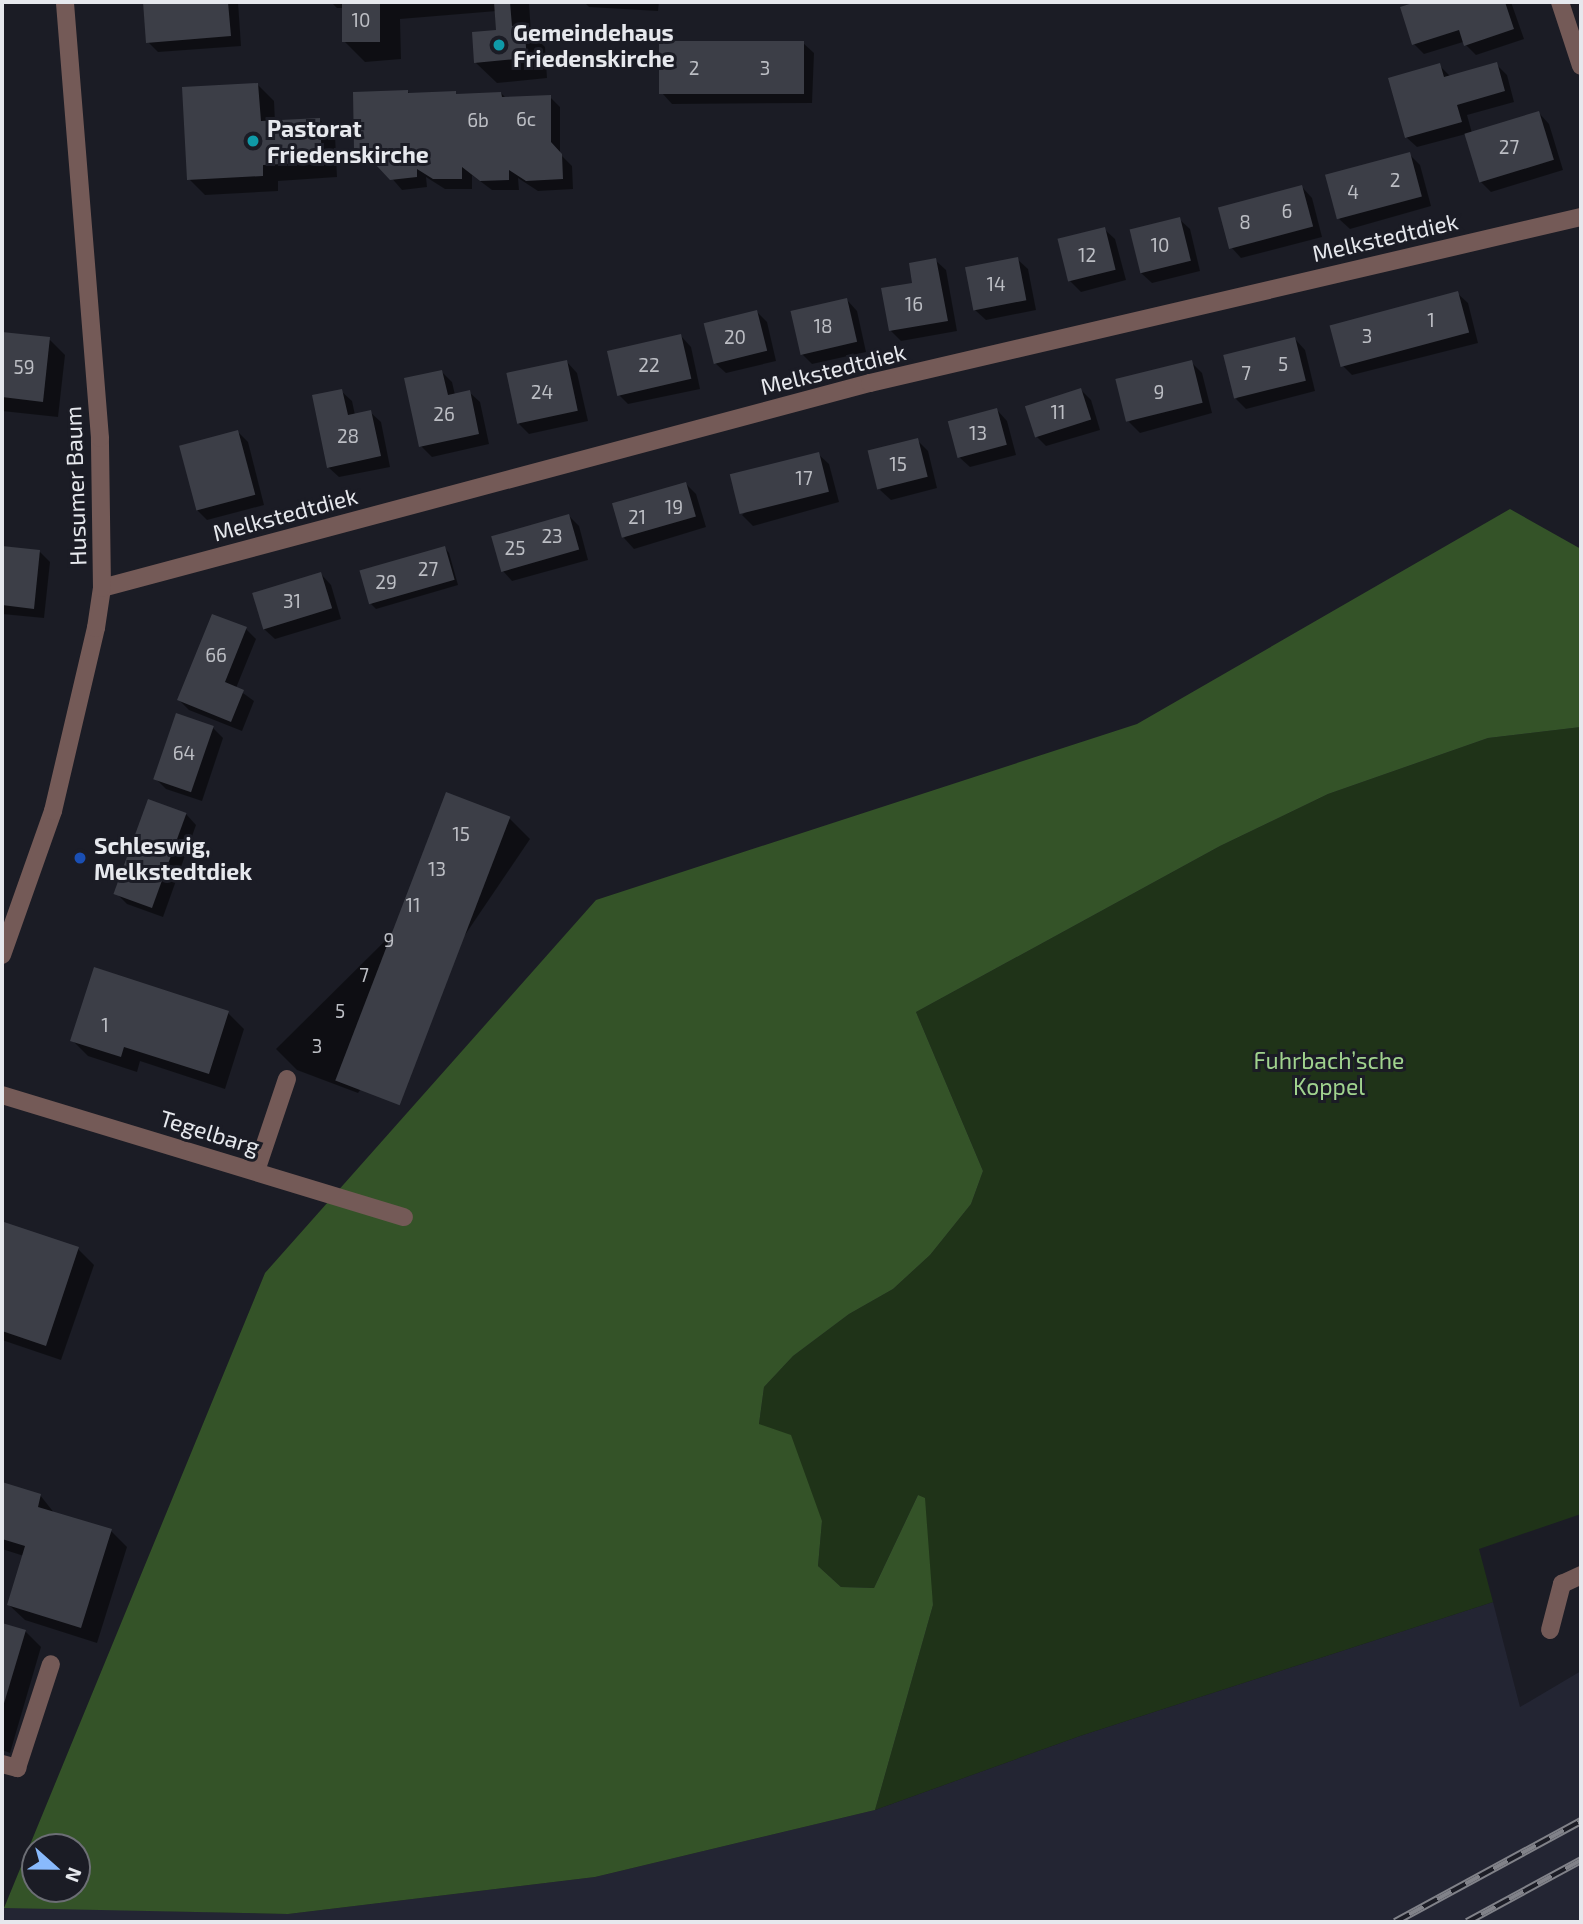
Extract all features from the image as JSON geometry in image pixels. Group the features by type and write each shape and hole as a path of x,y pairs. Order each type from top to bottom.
{"street":[{"name":"Husumer Baum","path":"2,956 53,811 96,628 102,589 100,438 65,2"},
{"path":"1560,2 1581,66"},
{"name":"Melkstedtdiek","path":"102,589 870,383 1581,217"},
{"path":"256,1171 287,1079"},
{"name":"Tegelbarg","path":"2,1095 404,1217"},
{"path":"1550,1630 1562,1584 1581,1575"},
{"path":"2,1764 17,1768 51,1664"}],"shaded area":[{"path":"1493,1602 1520,1707 1581,1671 1581,1922 2,1922 2,1907 288,1914 595,1877 875,1810 1080,1736"}],"green space":[{"path":"1510,509 1581,549 1581,727 1488,738 1328,794 1220,846 916,1012 983,1171 971,1204 930,1255 893,1289 849,1314 793,1356 764,1387 759,1424 791,1435 822,1521 818,1566 841,1587 874,1588 918,1495 925,1498 933,1605 875,1810 595,1877 288,1914 4,1908 21,1867 21,1903 91,1903 91,1833 35,1833 265,1273 596,900 1137,724"},
{"name":"Fuhrbach’sche Koppel","path":"1581,727 1581,1514 1479,1549 1493,1602 1080,1736 875,1810 933,1605 918,1495 874,1588 841,1587 818,1566 822,1521 759,1424 764,1387 793,1356 849,1314 893,1289 930,1255 971,1204 983,1171 916,1012 1220,846 1328,794 1488,738"}],"building":[{"path":"143,2 228,2 231,36 146,43"},
{"path":"342,2 380,2 380,42 342,42"},
{"name":"Gemeindehaus Friedenskirche","path":"494,2 510,2 512,26 524,25 527,58 474,63 472,32 496,30"},
{"path":"1416,2 1505,2 1514,29 1464,46 1459,30 1412,45 1400,7"},
{"path":"659,41 804,41 804,94 659,94"},
{"path":"1497,62 1505,91 1457,105 1462,122 1405,138 1388,78 1440,63 1444,77"},
{"name":"Pastorat Friedenskirche","path":"258,83 261,121 320,118 322,162 263,165 263,176 187,180 182,87"},
{"path":"408,90 408,93 501,92 502,97 551,95 551,142 562,154 563,179 526,181 509,170 509,180 480,181 462,167 462,179 433,179 417,169 417,177 390,180 376,165 375,150 354,151 353,92"},
{"path":"1539,111 1554,160 1479,183 1464,134"},
{"path":"1410,152 1422,196 1337,219 1325,175"},
{"path":"1302,185 1313,227 1229,249 1218,208"},
{"path":"1180,217 1191,261 1140,273 1130,230"},
{"path":"1105,227 1116,270 1068,282 1057,239"},
{"path":"1018,257 1026,300 973,310 965,267"},
{"path":"936,258 948,321 889,331 881,288 912,283 909,263"},
{"path":"1458,291 1469,333 1341,367 1330,325"},
{"path":"847,298 857,342 801,355 790,311"},
{"path":"757,310 767,351 714,364 704,323"},
{"path":"2,332 50,337 43,402 2,397"},
{"path":"681,334 691,379 617,396 607,351"},
{"path":"1295,337 1306,381 1234,399 1223,355"},
{"path":"567,360 578,411 517,424 506,373"},
{"path":"1192,360 1203,403 1126,422 1115,379"},
{"path":"442,370 448,395 470,390 479,434 419,447 404,378"},
{"path":"1081,388 1091,419 1035,438 1025,406"},
{"path":"342,389 348,415 371,410 381,456 327,468 312,395"},
{"path":"997,408 1007,445 958,458 948,421"},
{"path":"238,430 255,495 196,511 179,446"},
{"path":"918,438 928,477 877,489 868,451"},
{"path":"819,452 829,492 740,514 730,474"},
{"path":"686,482 696,517 622,538 612,503"},
{"path":"569,514 579,550 501,572 491,536"},
{"path":"2,546 40,550 34,609 2,605"},
{"path":"445,546 455,580 369,604 359,571"},
{"path":"321,572 332,608 263,629 252,593"},
{"path":"212,614 247,627 225,682 244,690 231,722 177,700"},
{"path":"176,713 214,726 191,792 153,779"},
{"path":"446,792 510,817 400,1105 335,1080"},
{"path":"148,799 187,813 152,908 113,894"},
{"path":"94,967 229,1011 209,1074 124,1047 121,1057 70,1041"},
{"path":"4,1222 79,1247 46,1346 2,1331"},
{"path":"2,1482 41,1494 38,1507 112,1529 81,1628 7,1605 25,1546 2,1539"},
{"path":"2,1623 26,1630 2,1710"}],"railway":[{"path":"1395,1922 1581,1821"},
{"path":"1467,1922 1581,1860"}],"place":[{"name":"Gemeindehaus Friedenskirche","path":"499,45"},
{"name":"Pastorat Friedenskirche","path":"253,141"},
{"name":"Schleswig, Melkstedtdiek","path":"80,858"}]}
